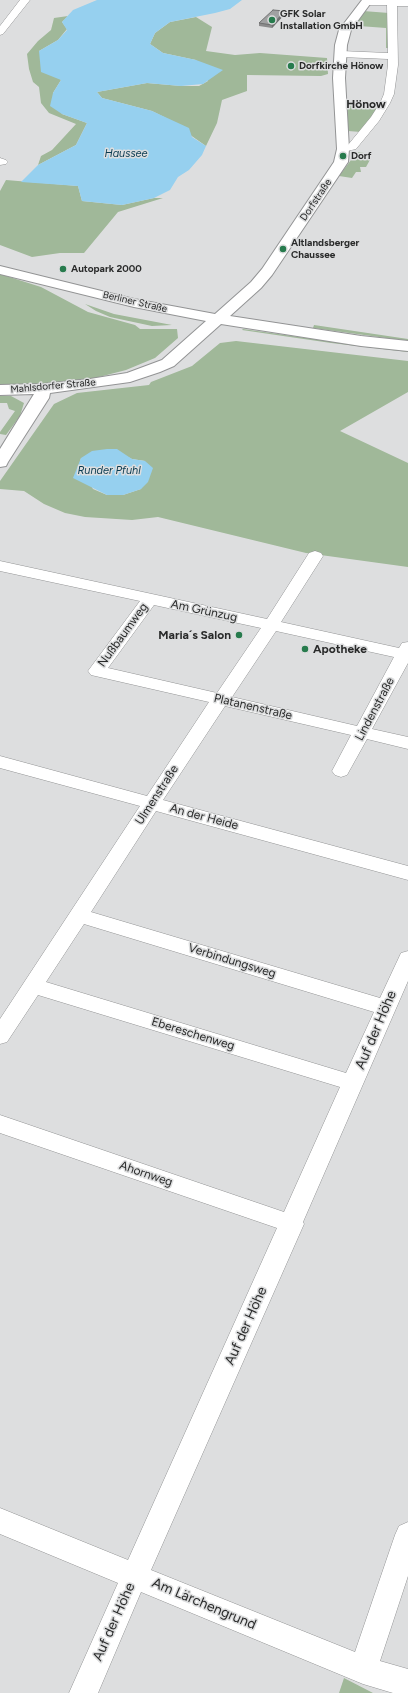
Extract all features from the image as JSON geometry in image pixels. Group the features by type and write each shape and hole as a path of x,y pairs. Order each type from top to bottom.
{"main road":[{"name":"Dorfstraße","path":"214,323 264,276 342,162 343,149 339,78 340,54 344,31 367,1"},
{"name":"Berliner Straße","path":"0,270 214,323"},
{"path":"214,323 408,346"},
{"path":"214,323 321,344 408,354"},
{"name":"Mahlsdorfer Straße","path":"0,390 42,389 90,384 130,377 168,363 214,323"},
{"path":"0,462 41,398 42,389"}],"street":[{"path":"0,32 25,0"},
{"path":"367,1 392,1 408,3"},
{"path":"343,149 352,147 385,103 391,84 392,1"},
{"path":"340,54 392,56"},
{"name":"Ulmenstraße","path":"0,1036 216,705 222,700 271,626 315,556"},
{"name":"Am Grünzug","path":"0,566 271,626 407,652"},
{"name":"Nußbaumweg","path":"97,671 150,599"},
{"name":"Lindenstraße","path":"342,772 362,732 407,652"},
{"name":"Platanenstraße","path":"97,671 408,743"},
{"name":"An der Heide","path":"0,762 408,873"},
{"name":"Verbindungsweg","path":"78,915 386,1008"},
{"name":"Auf der Höhe","path":"82,1693 292,1224 408,959"},
{"name":"Ebereschenweg","path":"32,986 353,1083"},
{"name":"Ahornweg","path":"0,1124 292,1224"},
{"name":"Am Lärchengrund","path":"0,1521 135,1575 363,1670 408,1683"},
{"path":"363,1670 408,1535"}],"green space":[{"path":"363,11 389,13 390,48 386,48 386,28 359,26 361,22 355,22"},
{"path":"68,16 62,22 67,29 58,40 39,51 61,80 53,93 62,114 87,123 76,145 38,165 41,156 52,150 76,124 49,113 41,103 39,87 33,82 27,54 38,41 51,30 54,18"},
{"path":"196,17 212,27 206,51 235,55 260,53 327,58 328,74 321,76 247,75 247,91 222,100 217,123 206,146 166,118 152,111 102,98 97,92 147,83 199,86 208,81 196,60 163,53 150,44 155,33 170,22"},
{"path":"346,105 381,106 361,132 348,131"},
{"path":"357,152 364,153 371,158 366,167 360,167 361,172 356,172 352,178 339,176"},
{"path":"6,180 78,186 82,201 122,205 154,198 163,198 118,212 84,253 60,253 32,257 0,245 0,191"},
{"path":"0,274 41,287 88,312 135,325 140,329 177,329 178,338 155,358 126,370 70,383 0,385"},
{"path":"85,304 114,314 172,325 152,326 110,317"},
{"path":"314,325 408,339 408,341 313,328"},
{"path":"242,330 335,342 408,350 408,352 331,343"},
{"path":"236,341 408,361 408,392 340,431 408,463 408,567 306,553 158,517 132,520 85,517 65,513 44,504 24,491 0,489 0,481 54,404 77,393 149,385 151,382 192,366 220,343","holes":["126,456 132,459 145,461 141,489 123,495 107,495 93,489 79,466 81,458"]},
{"path":"0,396 11,396 24,403 20,416 6,435 0,434 0,432 15,411 9,409 7,403 0,403"},
{"path":"344,1678 373,1693 339,1693"}],"water":[{"name":"Haussee","path":"97,0 242,0 230,9 170,22 155,33 150,44 163,53 196,60 223,70 203,84 181,86 147,83 97,92 102,98 152,111 189,128 192,137 206,146 202,155 189,170 178,177 170,190 154,198 122,205 82,201 78,186 21,182 38,165 76,145 87,123 62,114 50,106 53,93 61,80 41,72 39,51 58,40 67,30 62,22 73,10"},
{"name":"Runder Pfuhl","path":"117,449 132,459 145,461 153,468 148,482 141,489 123,495 107,495 73,478 81,458 92,451"}],"building":[{"name":"GFK Solar Installation GmbH","path":"273,10 285,11 272,25 259,23"}],"place":[{"name":"GFK Solar Installation GmbH","path":"272,20"},
{"name":"Dorfkirche Hönow","path":"291,66"},
{"name":"Dorf","path":"343,156"},
{"name":"Altlandsberger Chaussee","path":"283,249"},
{"name":"Autopark 2000","path":"63,269"},
{"name":"Maria´s Salon","path":"239,635"},
{"name":"Apotheke","path":"305,649"}],"district":[{"name":"Hönow","path":"366,104"}]}
